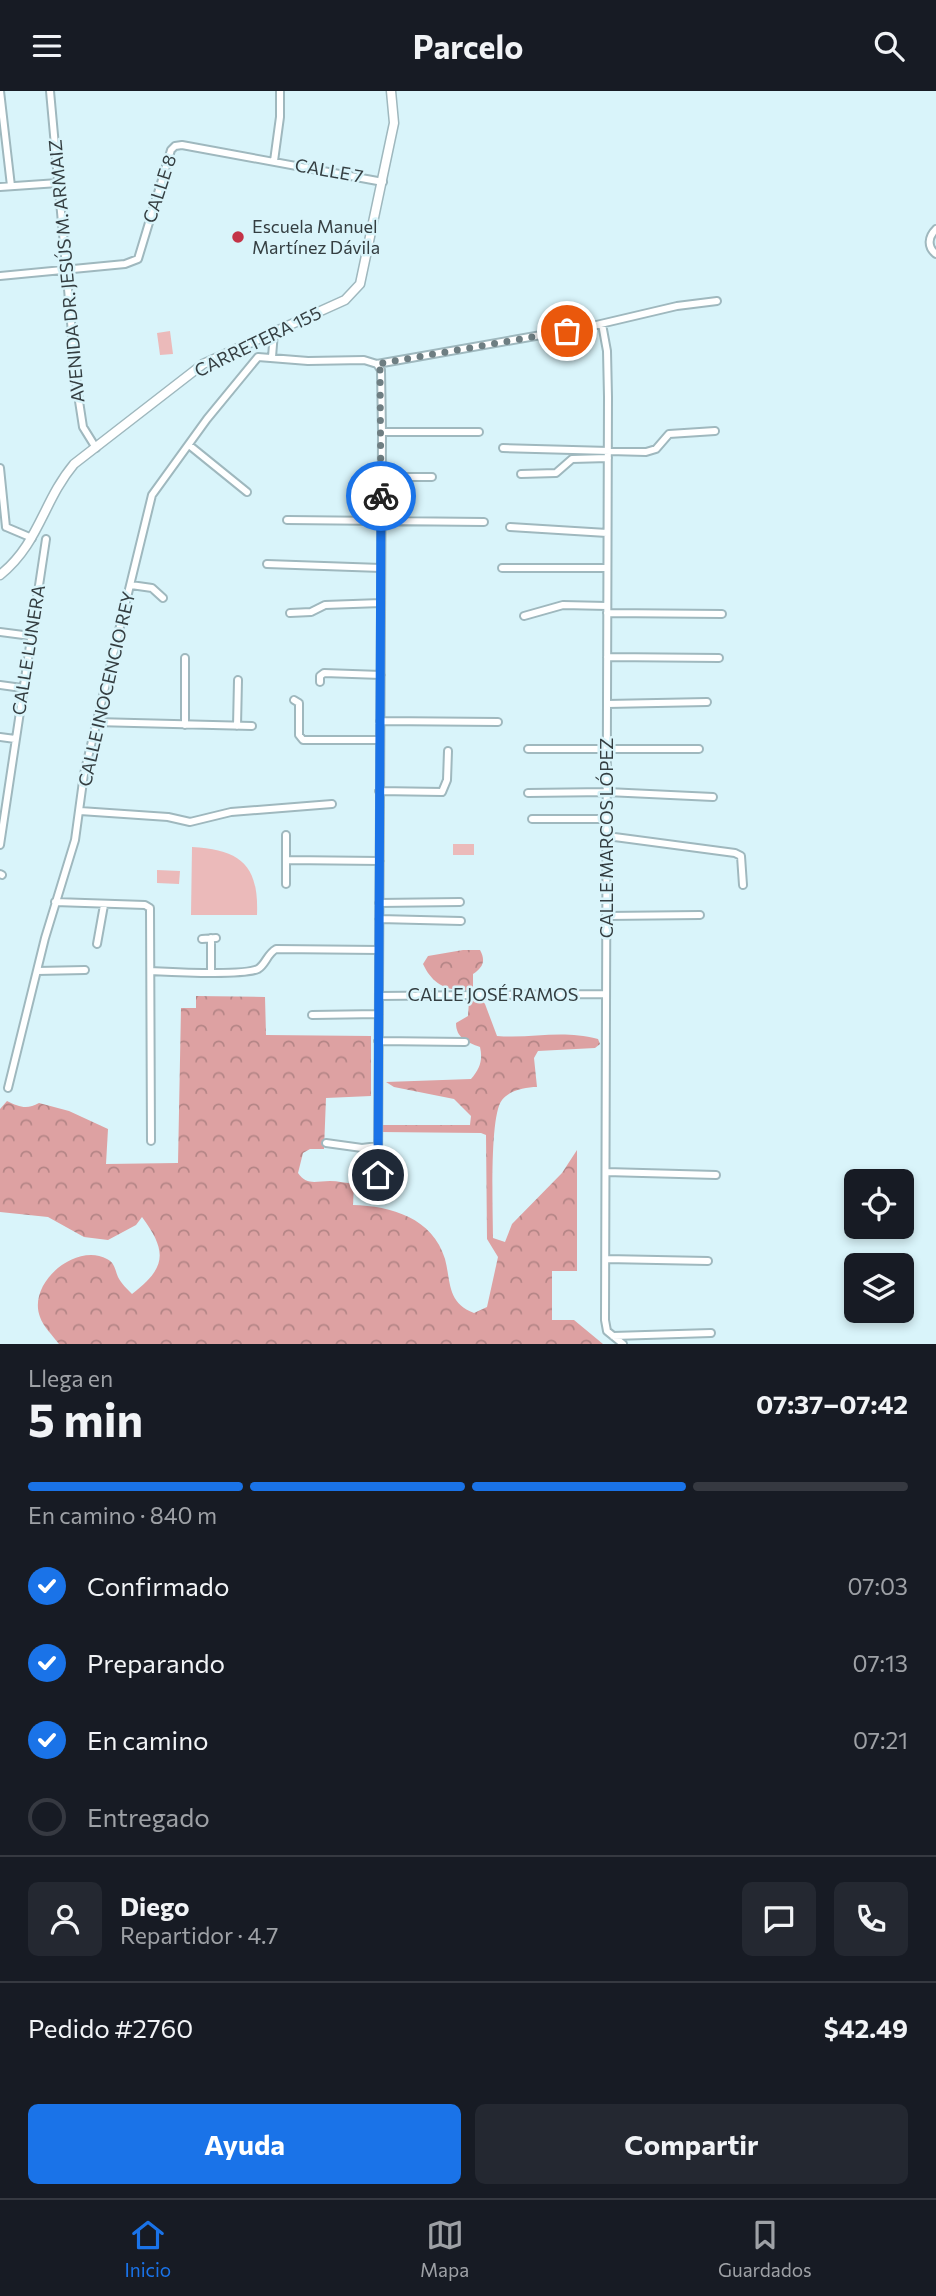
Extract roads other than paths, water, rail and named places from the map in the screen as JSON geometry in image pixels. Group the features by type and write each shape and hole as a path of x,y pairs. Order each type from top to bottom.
{"street":[{"path":"0,91 11,186"},
{"name":"AVENIDA DR. JESÚS M. ARMAIZ","path":"50,91 77,388 83,427 96,448"},
{"path":"274,162 280,117 280,91"},
{"name":"CARRETERA 155","path":"0,575 26,550 65,475 74,464 203,364 345,300 360,284 394,123 391,91"},
{"name":"CALLE 8","path":"66,270 125,264 138,260 171,150 175,146 182,145 274,162"},
{"name":"CALLE 7","path":"274,162 383,181"},
{"path":"0,187 58,183"},
{"path":"935,230 929,242 930,249 936,254"},
{"path":"0,276 66,270"},
{"path":"274,332 272,357 308,361 364,360 377,364 602,324 677,306 717,301"},
{"name":"CALLE MARCOS LÓPEZ","path":"602,324 607,351 608,454 606,1320 607,1331 612,1336"},
{"name":"CALLE INOCENCIO REY","path":"8,1088 55,902 75,840 84,774 95,722 152,495 207,419 258,357 272,357"},
{"path":"377,364 380,370 382,432 378,1175"},
{"path":"521,474 556,473 572,459 646,452 656,449 669,433 715,431"},
{"path":"382,432 479,432"},
{"path":"189,445 247,492"},
{"path":"503,449 608,454"},
{"path":"0,468 3,529 32,538"},
{"path":"381,477 432,477"},
{"path":"287,520 484,522"},
{"path":"510,527 607,533"},
{"name":"CALLE LUNERA","path":"0,845 46,539"},
{"path":"267,564 381,568"},
{"path":"502,568 607,568"},
{"path":"131,585 152,588 163,599"},
{"path":"290,613 311,612 325,605 381,603"},
{"path":"524,616 563,605 607,610 722,614"},
{"path":"0,632 31,636"},
{"path":"607,657 719,658"},
{"path":"184,725 185,658"},
{"path":"320,682 320,676 324,673 380,674"},
{"path":"237,726 238,680"},
{"path":"0,685 22,688"},
{"path":"294,700 299,703 299,735 303,740 380,740"},
{"path":"607,703 707,702"},
{"path":"380,721 498,722"},
{"path":"95,722 251,726"},
{"path":"0,737 15,739"},
{"path":"528,748 699,749"},
{"path":"380,791 442,792 447,780 448,751"},
{"path":"0,787 8,788"},
{"path":"528,793 607,792 713,797"},
{"path":"80,811 168,817 190,822 232,812 332,804"},
{"path":"532,819 607,819"},
{"path":"286,835 286,884"},
{"path":"607,836 735,853 741,856 743,885"},
{"path":"286,860 380,861"},
{"path":"55,902 145,905 150,908 151,1141"},
{"path":"379,903 460,902"},
{"path":"97,944 104,905"},
{"path":"606,916 700,915"},
{"path":"379,919 461,921"},
{"path":"202,939 214,938 211,973"},
{"path":"152,971 211,973 256,970 269,953 276,949 379,950"},
{"path":"37,971 85,970"},
{"name":"CALLE JOSÉ RAMOS","path":"379,996 606,994"},
{"path":"312,1015 379,1014"},
{"path":"378,1041 465,1042"},
{"path":"326,1143 362,1149 378,1146"},
{"path":"606,1172 716,1175"},
{"path":"606,1259 709,1261"},
{"path":"612,1336 711,1333"},
{"path":"612,1336 623,1344"}],"place":[{"name":"Escuela Manuel Martínez Dávila","path":"238,237"}]}
